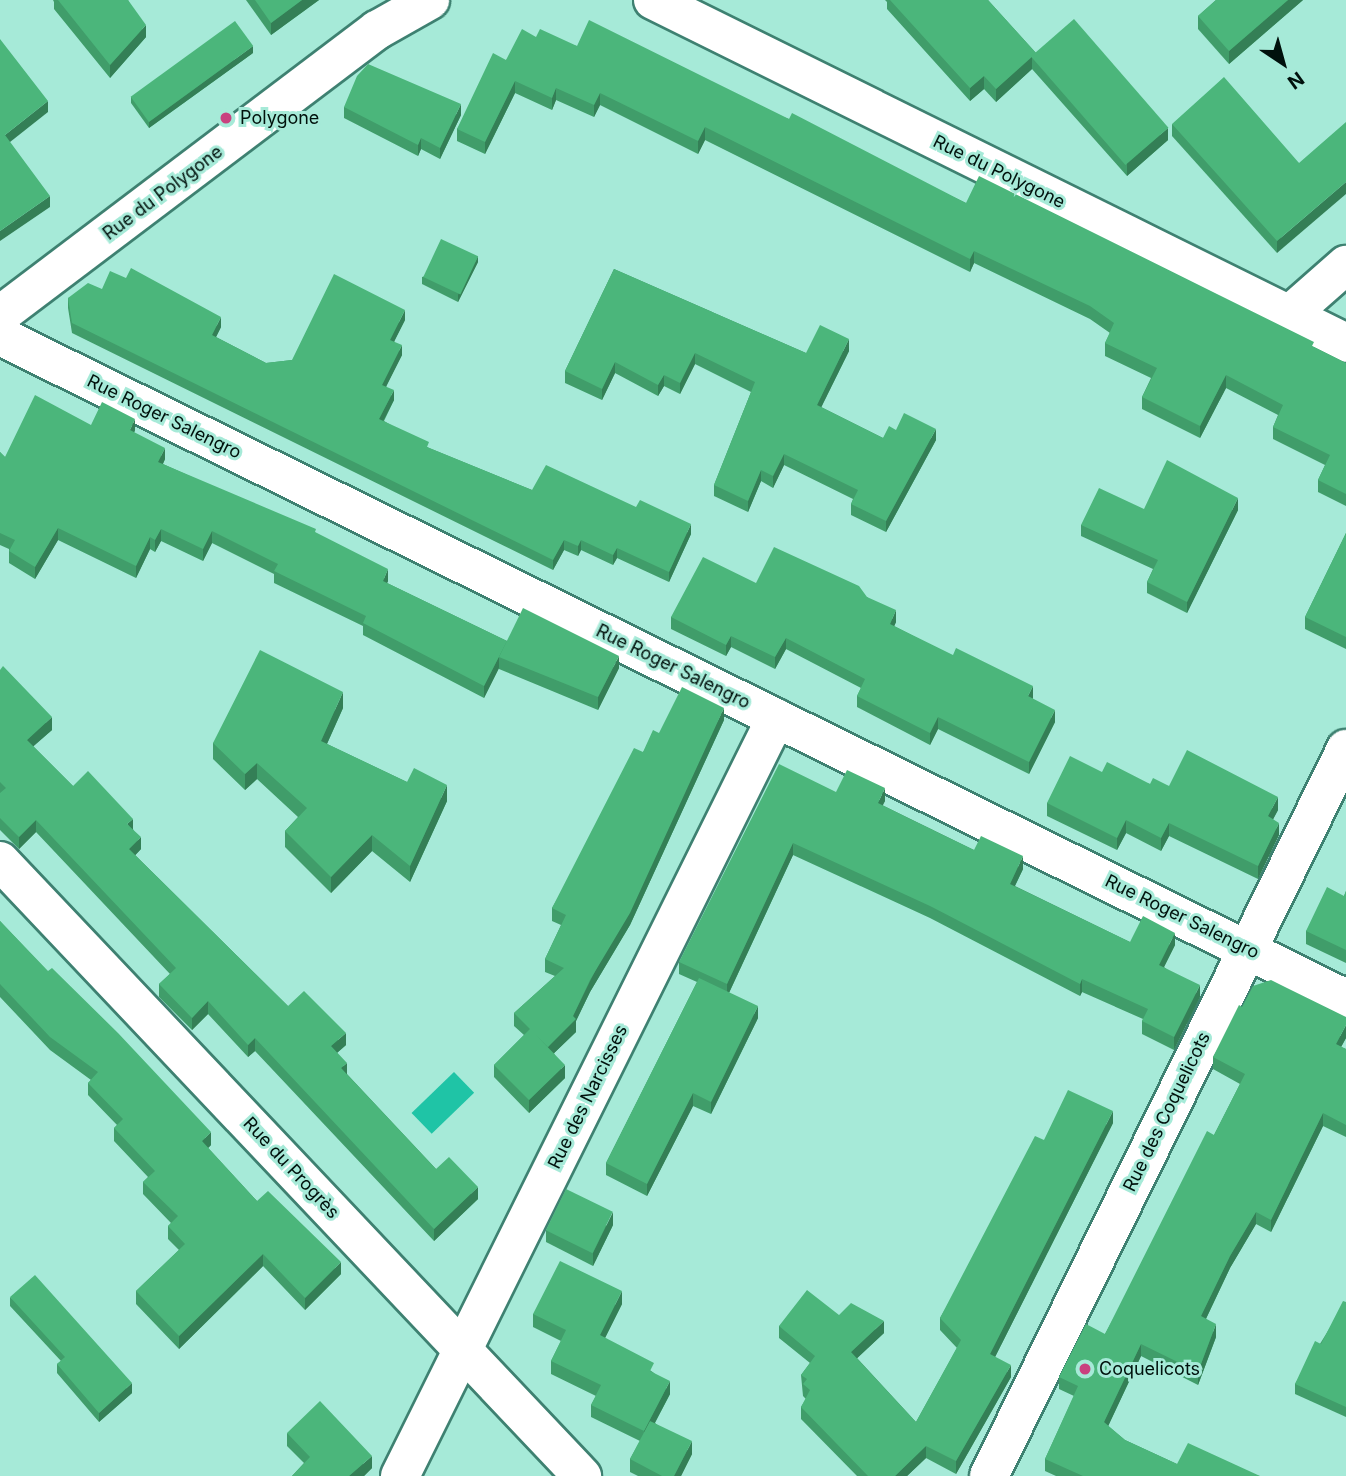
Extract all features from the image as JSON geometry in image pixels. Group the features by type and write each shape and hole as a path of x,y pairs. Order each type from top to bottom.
{"street":[{"name":"Rue du Polygone","path":"0,315 377,30 430,0"},
{"name":"Rue du Polygone","path":"653,0 688,10 1346,343"},
{"path":"1289,315 1346,265"},
{"name":"Rue Roger Salengro","path":"0,336 1346,999"},
{"name":"Rue des Narcisses","path":"400,1476 776,718"},
{"name":"Rue des Coquelicots","path":"989,1476 1346,749"},
{"name":"Rue du Progrès","path":"0,861 582,1476"}],"shaded area":[{"path":"454,1072 474,1093 432,1134 412,1113"}],"building":[{"path":"58,0 128,0 146,25 110,65"},
{"path":"255,0 302,0 271,23"},
{"path":"890,0 988,0 1036,53 996,89 984,76 970,88"},
{"path":"1216,0 1288,0 1229,51 1198,16"},
{"path":"1074,19 1168,128 1125,165 1031,56"},
{"path":"589,20 789,119 792,113 966,203 979,176 1314,342 1312,346 1346,363 1346,494 1318,480 1330,455 1273,427 1283,405 1226,375 1200,426 1142,397 1157,368 1105,343 1114,323 1090,306 974,251 970,259 705,127 698,141 600,93 594,105 556,88 552,98 515,81 485,142 457,129 493,53 506,60 522,29 536,37 540,29 577,46"},
{"path":"235,21 253,46 149,122 131,97"},
{"path":"0,39 48,101 5,135 50,196 0,231"},
{"path":"368,64 461,104 440,148 421,138 418,145 344,107 357,76"},
{"path":"1224,77 1299,163 1346,122 1346,182 1277,241 1172,124"},
{"path":"441,239 478,256 460,294 423,277"},
{"path":"131,268 221,317 212,335 266,363 292,360 334,274 405,310 390,340 402,345 382,385 394,390 379,419 429,442 427,447 532,490 546,465 636,507 640,500 691,524 669,572 617,548 613,555 581,540 578,546 564,540 553,560 72,323 68,298 88,283 102,289 110,271 126,278"},
{"path":"614,269 806,353 820,325 849,339 817,405 883,438 889,426 896,430 904,413 936,429 886,521 851,504 858,490 784,454 773,476 761,470 748,501 714,485 755,382 695,353 680,383 664,375 658,385 615,362 602,389 565,371"},
{"path":"35,395 91,425 102,402 135,419 130,430 165,448 158,462 316,529 315,532 388,569 383,581 507,641 484,686 363,623 366,616 274,571 278,564 212,531 203,549 161,529 155,540 150,537 136,566 58,528 35,567 9,551 15,540 0,533 0,452 5,457"},
{"path":"1167,460 1238,498 1187,602 1147,582 1158,560 1081,525 1099,488 1144,509"},
{"path":"1346,533 1346,637 1305,617"},
{"path":"774,547 859,586 867,597 896,610 890,624 953,655 956,648 1033,686 1028,696 1055,710 1029,762 938,717 930,733 857,696 865,679 786,638 775,657 731,636 726,645 671,617 703,557 756,583"},
{"path":"523,608 619,656 598,697 499,657"},
{"path":"260,650 343,692 321,741 407,782 414,768 447,785 410,866 372,835 331,877 285,831 307,808 257,763 245,774 213,743"},
{"path":"3,666 52,717 27,740 73,786 88,771 133,819 127,824 141,837 129,849 288,1006 304,991 346,1033 331,1046 347,1063 341,1068 436,1169 449,1157 478,1187 434,1229 255,1038 248,1045 208,1001 192,1018 159,984 176,968 36,820 19,837 0,818 0,793 6,788 0,782 0,670"},
{"path":"682,687 724,708 630,913 590,980 573,1016 576,1019 548,1047 534,1033 565,1065 529,1100 494,1065 530,1029 514,1013 564,968 545,959 566,915 552,908 634,748 643,752 653,730 659,733"},
{"path":"1187,750 1278,797 1268,816 1279,823 1258,866 1169,823 1161,838 1126,820 1117,838 1047,803 1070,756 1102,772 1107,762 1150,784 1153,778 1169,786"},
{"path":"779,764 836,792 847,770 885,788 878,803 910,819 974,850 981,836 1023,856 1010,884 1130,942 1143,916 1175,933 1159,965 1200,985 1174,1037 1142,1021 1148,1009 1082,979 1080,984 930,906 793,843 727,984 679,962"},
{"path":"1327,887 1344,896 1346,891 1346,950 1306,931"},
{"path":"0,921 48,971 52,968 118,1033 211,1132 202,1141 257,1201 268,1191 341,1262 305,1298 263,1254 179,1336 136,1291 185,1244 168,1226 178,1216 143,1182 155,1171 114,1128 123,1119 88,1083 98,1072 50,1037 0,984"},
{"path":"699,978 758,1006 711,1102 693,1093 647,1184 606,1163"},
{"path":"1271,980 1346,1017 1346,1025 1336,1044 1346,1049 1346,1125 1323,1113 1271,1220 1256,1212 1230,1256 1201,1316 1216,1324 1198,1372 1141,1344 1104,1422 1125,1440 1177,1464 1188,1443 1260,1476 1083,1476 1045,1459 1078,1386 1059,1377 1086,1324 1105,1334 1207,1131 1214,1135 1245,1074 1213,1057 1239,1005 1242,1007 1253,986"},
{"path":"1068,1090 1113,1111 990,1354 1011,1365 956,1461 926,1446 895,1476 868,1476 801,1407 810,1390 803,1384 807,1379 801,1375 815,1356 779,1326 807,1290 839,1315 851,1303 884,1321 851,1352 916,1422 961,1340 940,1318 1035,1136 1044,1140"},
{"path":"566,1189 613,1212 593,1253 546,1230"},
{"path":"560,1261 622,1291 600,1335 654,1363 650,1371 670,1381 644,1431 591,1405 601,1385 551,1361 566,1330 533,1314"},
{"path":"35,1275 132,1383 99,1413 57,1364 65,1357 10,1297"},
{"path":"1343,1301 1346,1302 1346,1407 1295,1384 1315,1341 1321,1344"},
{"path":"320,1401 372,1456 349,1476 292,1476 310,1457 287,1433"},
{"path":"650,1421 692,1441 674,1476 662,1476 630,1459"}],"place":[{"name":"Polygone","path":"226,118"},
{"name":"Coquelicots","path":"1085,1369"}]}
